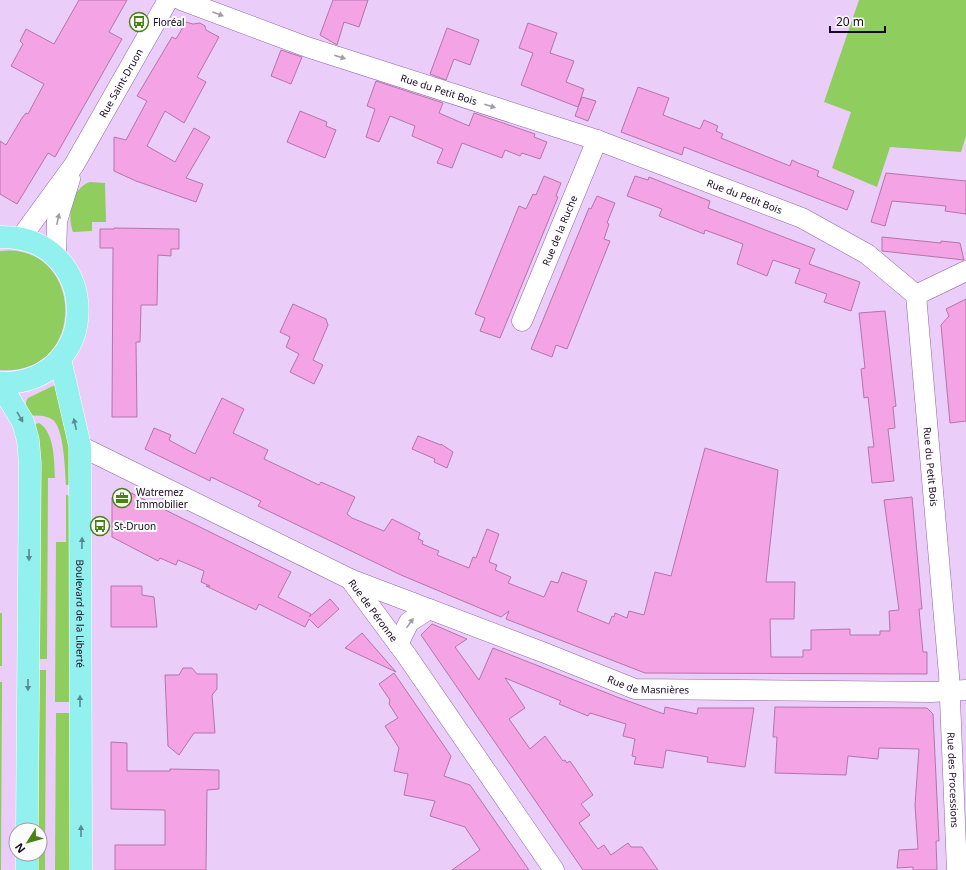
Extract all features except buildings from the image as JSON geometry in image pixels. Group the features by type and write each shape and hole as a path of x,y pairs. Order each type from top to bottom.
{"main road":[{"path":"5,238 38,245 56,258 69,274 74,284 78,306 76,329 73,339 60,359 48,370 33,378 17,382 0,383 23,422 28,440 30,463 27,822"},
{"name":"Boulevard de la Liberté","path":"60,359 80,446 81,870"}],"street":[{"name":"Rue Saint-Druon","path":"56,258 57,221 74,165 168,0"},
{"name":"Rue du Petit Bois","path":"181,0 308,47 597,140 802,218 867,254 916,296 958,690"},
{"name":"Rue de la Ruche","path":"522,321 597,140"},
{"name":"Rue Saint-Druon","path":"5,238 74,165"},
{"path":"916,296 966,271"},
{"name":"Rue de Péronne","path":"80,446 350,580 398,644 554,870"},
{"name":"Rue de Masnières","path":"350,580 429,609 634,689 958,690"},
{"path":"398,644 409,622 429,609"},
{"name":"Rue des Processions","path":"957,870 958,690"}],"green space":[{"path":"859,0 966,0 966,136 961,152 890,147 877,187 832,168 851,112 824,102"},
{"path":"90,182 105,183 106,222 92,222 92,231 73,232 70,218 72,203 78,190"},
{"path":"0,251 28,253 48,266 61,286 65,309 62,332 50,353 29,366 0,370"},
{"path":"57,384 70,437 72,485 66,485 62,441 57,425 53,420 44,416 29,416 26,407 28,398"},
{"path":"39,423 48,433 51,440 54,456 55,478 48,478 47,659 38,659 32,425"},
{"path":"66,495 72,496 72,702 55,702 56,542 66,542"},
{"path":"0,613 2,613 2,666 0,666"},
{"path":"39,670 46,670 45,822 38,822"},
{"path":"0,682 2,682 1,870 0,870"},
{"path":"56,713 71,713 70,870 55,870"},
{"path":"38,862 45,862 45,870 38,870"}],"place":[{"name":"Floréal","path":"139,22"},
{"name":"Watremez Immobilier","path":"122,498"},
{"name":"St-Druon","path":"100,526"}]}
